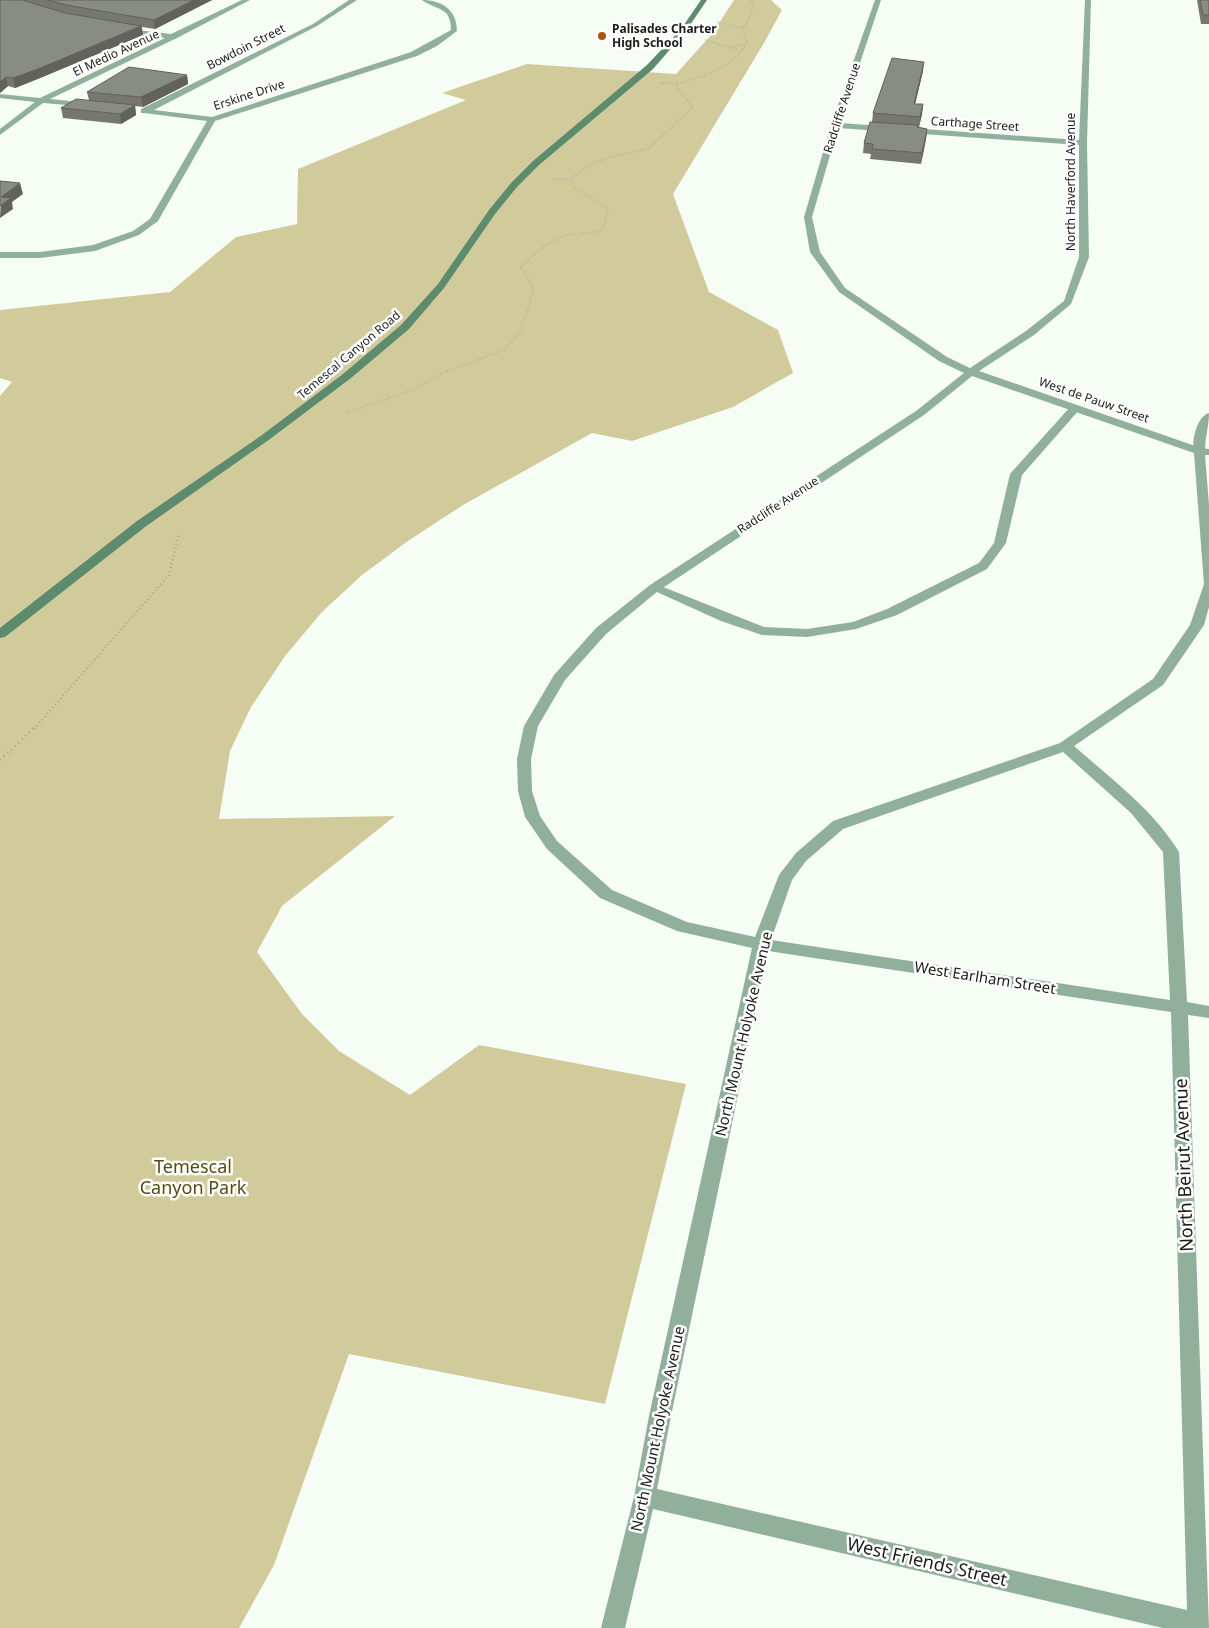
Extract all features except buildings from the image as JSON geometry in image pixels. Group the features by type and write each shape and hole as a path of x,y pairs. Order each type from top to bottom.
{"main road":[{"name":"Temescal Canyon Road","path":"0,634 141,524 266,437 332,387 405,327 441,286 492,212 514,185 536,163 650,67 684,30 704,0"}],"street":[{"name":"El Medio Avenue","path":"0,133 42,100 175,37 247,0"},
{"name":"Bowdoin Street","path":"212,119 142,111 315,25 354,0"},
{"name":"Erskine Drive","path":"0,255 40,256 95,248 136,233 154,221 212,119 434,46 454,30 454,22 448,10 425,0"},
{"name":"Radcliffe Avenue","path":"762,944 683,928 606,894 552,845 533,818 525,791 524,759 530,727 559,678 601,631 654,588 920,413 971,372 943,358 842,290 814,252 808,217 835,124 878,0"},
{"name":"North Haverford Avenue","path":"971,372 1030,334 1068,302 1084,257 1083,143 1088,0"},
{"path":"117,28 175,37"},
{"path":"0,96 100,106"},
{"name":"Carthage Street","path":"835,124 1083,143"},
{"name":"West de Pauw Street","path":"971,372 1204,452"},
{"path":"654,588 762,631 807,633 856,625 892,612 984,566 1000,543 1016,474 1075,408"},
{"path":"1209,416 1199,436 1204,452 1209,582"},
{"name":"North Mount Holyoke Avenue","path":"613,1628 645,1497 660,1416 762,944 785,879 801,857 838,825 1065,746 1158,682 1198,625 1209,587"},
{"name":"North Beirut Avenue","path":"1065,746 1141,816 1163,838 1171,852 1179,1007 1203,1626"},
{"name":"West Earlham Street","path":"762,944 1209,1012"},
{"name":"West Friends Street","path":"645,1497 1203,1626"}],"path":[{"path":"742,28 746,24 754,5 750,0"},
{"path":"717,22 746,24"},
{"path":"661,84 678,84 721,70 733,63 747,43 747,37 742,28 731,24"},
{"path":"704,40 717,46 732,47 742,51"},
{"path":"732,47 747,43"},
{"path":"554,179 571,178 589,165 610,157 648,149 693,107 677,88 678,84"},
{"path":"346,413 412,390 445,372 504,350 520,332 534,289 521,267 539,248 558,236 597,233 603,230 608,209 574,187 571,178"},
{"path":"0,760 40,723 169,574 179,533"}],"green space":[{"name":"Temescal Canyon Park","path":"734,0 771,0 782,10 673,194 709,292 778,330 793,373 733,407 632,441 592,433 463,505 408,541 362,575 322,612 285,656 251,707 230,751 219,819 395,816 282,906 257,952 302,1014 339,1051 410,1095 479,1045 686,1084 605,1404 349,1354 274,1565 239,1628 0,1628 0,396 12,382 0,378 0,310 170,292 236,237 297,224 298,169 466,100 442,93 527,64 676,74 712,34"}],"place":[{"name":"Palisades Charter High School","path":"602,36"}]}
